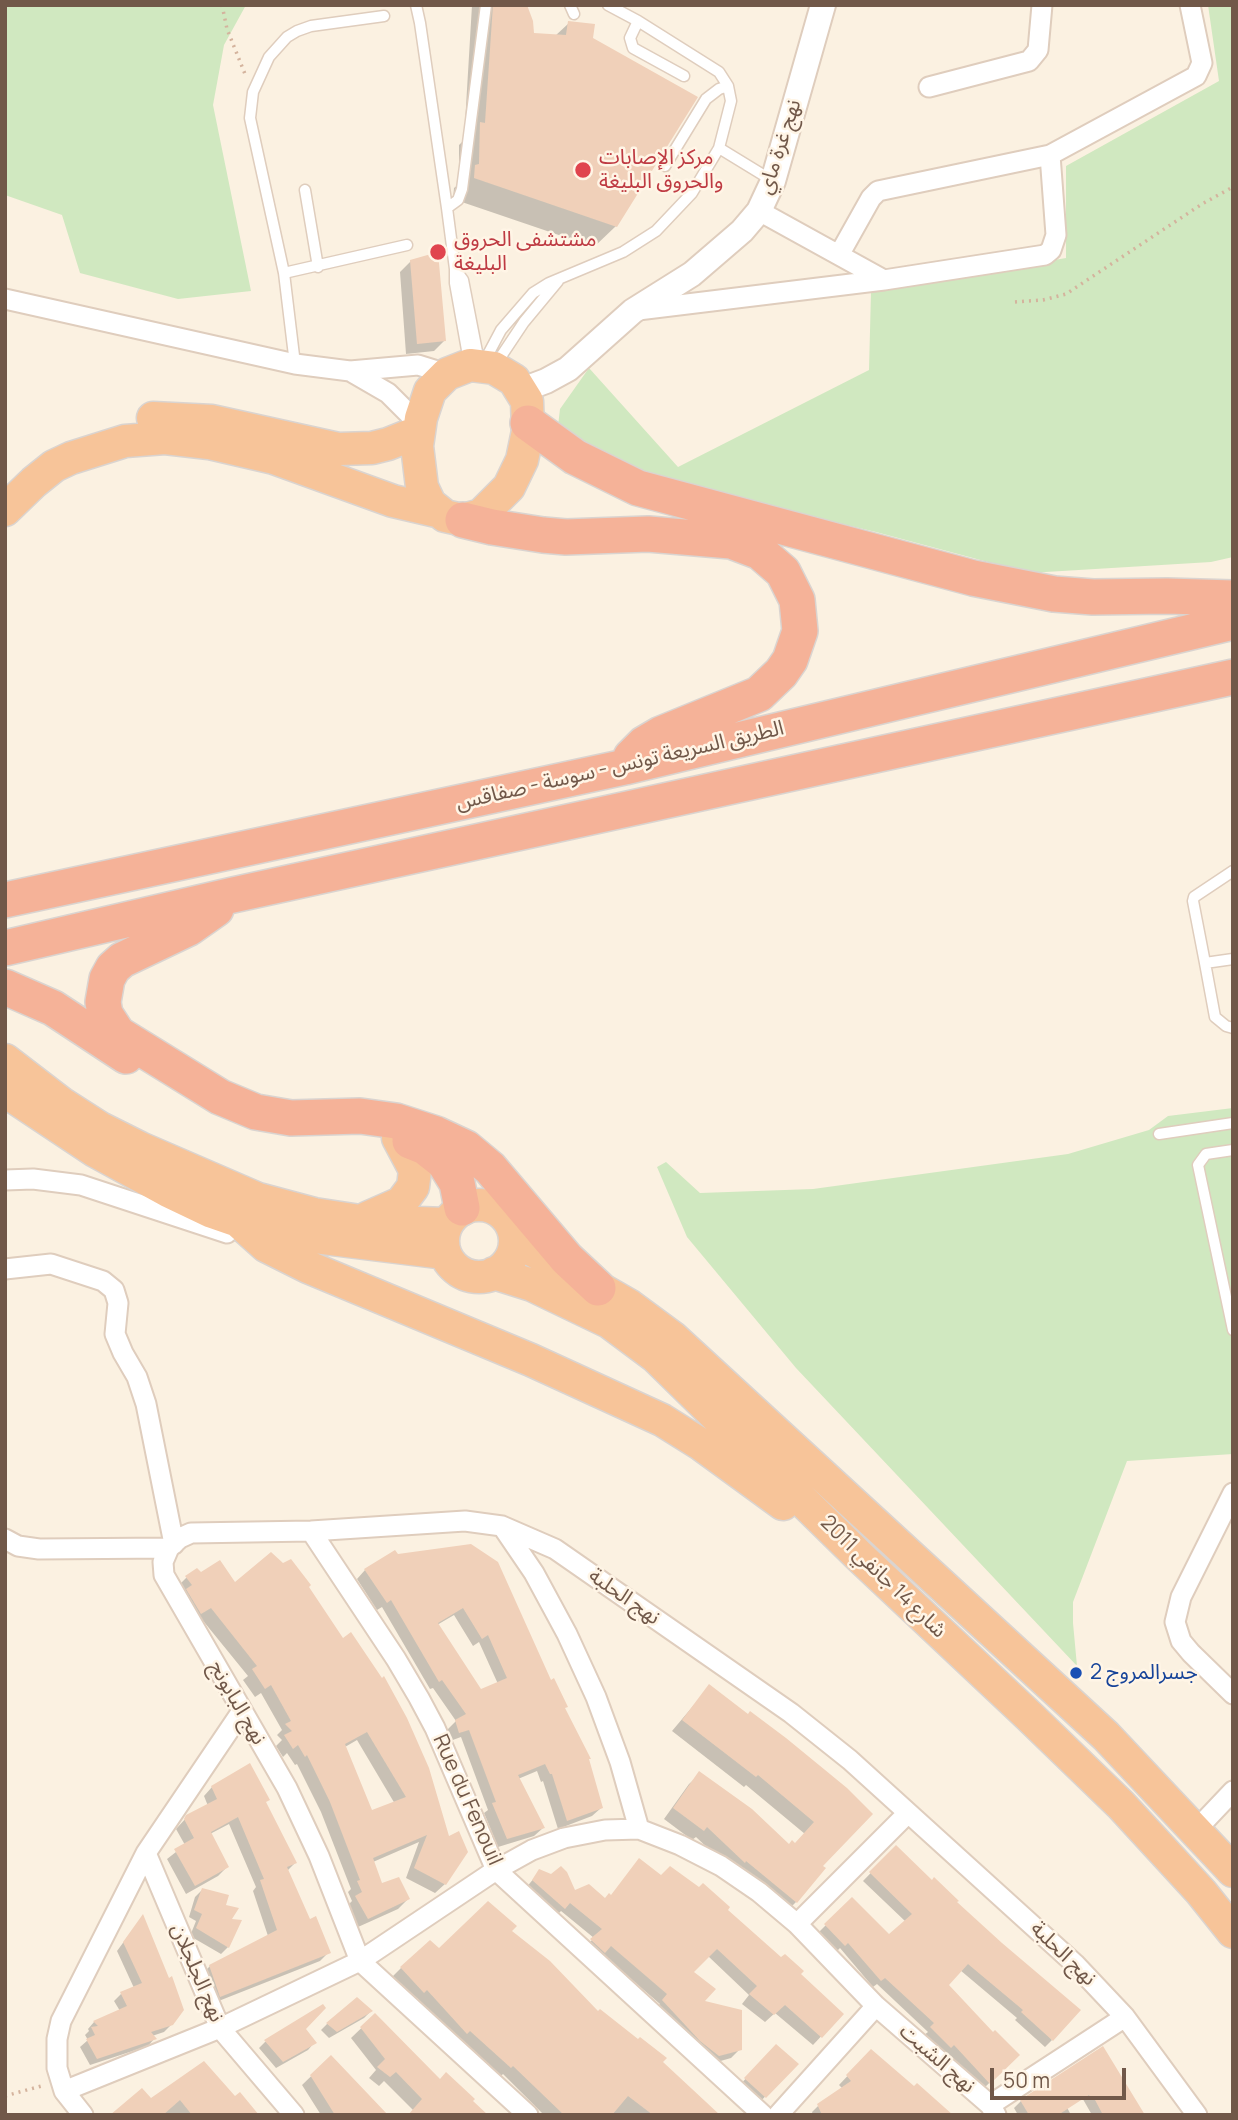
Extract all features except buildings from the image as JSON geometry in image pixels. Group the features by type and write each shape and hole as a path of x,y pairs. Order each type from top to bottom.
{"highway":[{"path":"526,410 526,446 522,460 509,487 481,515 450,515 430,504 422,487 418,460 419,428 430,391 475,367 505,373 526,410 575,457 649,492 973,579 1054,594 1093,597 1233,598"},
{"path":"5,478 40,452 62,441 85,431 132,420 181,418 212,421 339,449 380,446 419,428"},
{"path":"5,510 54,466 71,458 125,441 165,439 209,443 274,458 393,501 492,527 543,535 648,534 732,541 761,552 773,561 788,579 797,600 800,631 790,660 781,673 759,694 652,738 636,751 625,766"},
{"name":"الطريق السريعة تونس - سوسة - صفاقس","path":"5,900 625,766 1233,622"},
{"name":"الطريق السريعة تونس - سوسة - صفاقس","path":"5,948 233,895 1233,677"},
{"path":"233,895 202,921 132,954 113,968 107,979 103,1002 105,1014 118,1034 219,1097 247,1109 290,1118 359,1116 396,1121 436,1134 466,1148 489,1168 560,1251 598,1288"},
{"path":"5,987 53,1009 207,1108 237,1122 286,1133 366,1134 398,1138 425,1147 444,1162 457,1183 451,1229"},
{"path":"5,1060 82,1117 140,1148 258,1199 314,1214 451,1229"},
{"path":"5,1091 66,1133 115,1162 168,1191 238,1221 307,1236 451,1229 483,1204 502,1212 514,1230 515,1240 510,1260 495,1273"},
{"path":"360,1221 401,1203 413,1187 415,1170 398,1138"},
{"path":"238,1221 266,1246 308,1267 506,1349 662,1420 721,1459 831,1540 860,1557"},
{"name":"شارع 14 جانفي 2011","path":"451,1229 451,1264 460,1272 483,1277 495,1273 543,1290 609,1322 636,1340 675,1375 860,1557 1121,1805 1201,1892 1233,1933"},
{"name":"شارع 14 جانفي 2011","path":"515,1240 652,1322 692,1354 1105,1736 1233,1871"}],"street":[{"name":"نهج غرة ماي","path":"526,410 554,392 568,369 633,310 692,274 742,231 759,211 773,181 822,5"},
{"path":"929,87 1028,61 1038,50 1042,5"},
{"path":"839,255 871,198 878,191 1049,155 1196,76 1202,63 1190,5"},
{"path":"633,310 884,280 1045,255 1051,250 1056,235 1049,155"},
{"path":"759,211 884,280"},
{"path":"5,299 295,364 351,371 418,365 475,367"},
{"path":"351,371 388,393 419,428"},
{"path":"5,1180 33,1179 81,1185 266,1246"},
{"name":"نهج البابونج","path":"5,1269 51,1264 103,1281 114,1290 118,1303 115,1334 122,1353 137,1377 146,1404 171,1546 163,1562 164,1575 297,1811 319,1856 360,1961 528,2115"},
{"path":"1233,1493 1181,1597 1175,1622 1181,1641 1233,1694"},
{"path":"5,1539 18,1546 39,1549 171,1546 191,1532 311,1531 444,1521 502,1525 534,1573 567,1634 596,1697 620,1762 639,1829"},
{"name":"نهج الحلبة","path":"502,1525 555,1549 791,1713 850,1760 1075,1964 1125,2017 1197,2115"},
{"name":"Rue du Fenouil","path":"311,1531 419,1698 435,1728 496,1870 763,2115"},
{"path":"534,1573 541,1559 555,1549"},
{"path":"83,2115 62,2086 56,2053 61,2021 146,1853 242,1711"},
{"path":"1196,1830 1233,1791"},
{"path":"797,1924 908,1813"},
{"path":"62,2086 220,2028 360,1961 496,1870 532,1850 564,1838 606,1830 639,1829 680,1845 721,1866 759,1892 797,1924 876,2006 778,2115"},
{"name":"نهج الجلجلان","path":"146,1853 220,2028 294,2115"},
{"name":"نهج الشبت","path":"876,2006 993,2110"},
{"path":"993,2110 1125,2017"}],"lane":[{"path":"416,5 421,23 455,269 463,280 475,367"},
{"path":"447,208 457,200 462,189 486,5"},
{"path":"475,367 518,329 558,281 623,252 656,232 692,193 719,148 731,102 728,86 719,72 638,21 607,5"},
{"path":"295,364 284,273 250,118 253,92 269,57 287,37 297,31 311,26 384,16"},
{"path":"638,21 631,38 634,48 684,76"},
{"path":"665,166 706,99 728,86"},
{"path":"719,148 773,181"},
{"path":"305,190 318,267"},
{"path":"284,273 407,245"},
{"path":"1233,871 1194,897 1193,901 1214,1017 1233,1028"},
{"path":"1205,963 1233,959"},
{"path":"1159,1134 1233,1123"},
{"path":"1233,1150 1206,1154 1198,1165 1233,1331"},
{"path":"1221,1273 1233,1271"}],"path":[{"path":"222,5 227,29 253,92"},
{"path":"1015,302 1043,300 1066,294 1202,204 1233,187"},
{"path":"5,2096 62,2086"}],"green space":[{"path":"5,5 246,5 224,45 213,105 251,291 178,299 80,273 62,215 5,195"},
{"path":"1208,5 1233,5 1233,557 1211,562 1029,573 876,532 675,484 581,453 558,426 560,409 589,368 678,467 869,370 871,292 1066,258 1066,166 1219,81"},
{"path":"1233,1108 1233,1454 1127,1461 1073,1602 1077,1666 796,1368 687,1237 657,1167 666,1162 700,1193 813,1189 1068,1154 1149,1130 1168,1116"}],"place":[{"name":"مركز الإصابات والحروق البليغة","path":"583,170"},
{"name":"مشتشفى الحروق البليغة","path":"438,252"},
{"name":"جسرالمروج 2","path":"1076,1673"}]}
